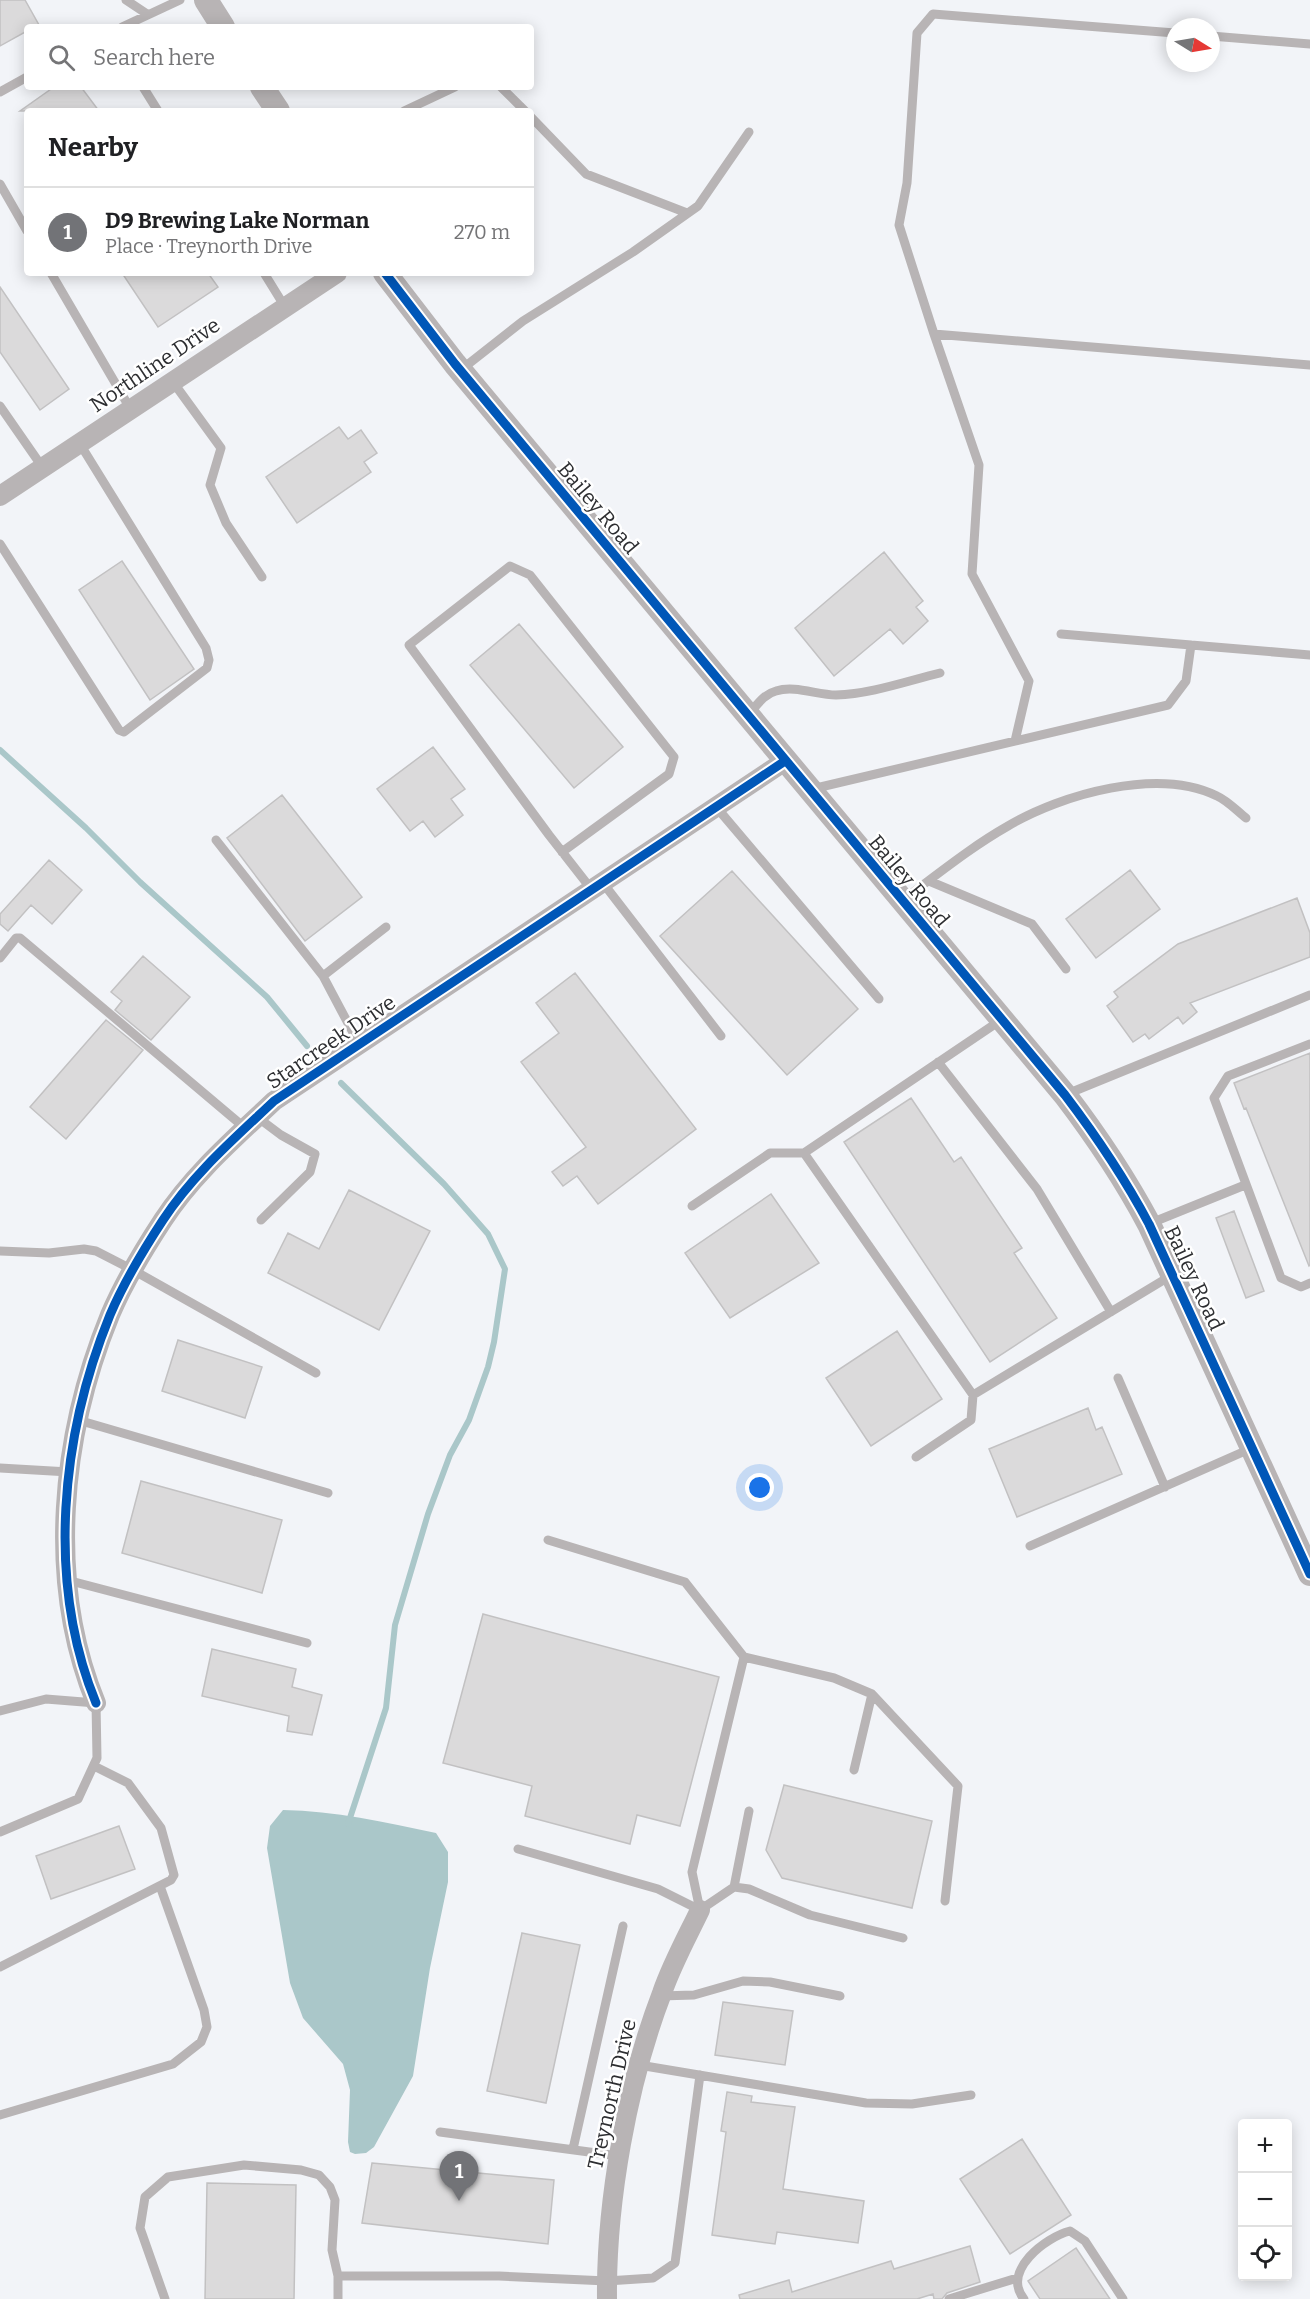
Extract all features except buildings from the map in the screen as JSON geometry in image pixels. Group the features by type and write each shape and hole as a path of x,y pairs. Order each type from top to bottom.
{"street":[{"path":"206,0 221,24"},
{"path":"264,90 276,108"},
{"name":"Northline Drive","path":"0,496 332,276"},
{"name":"Bailey Road","path":"387,276 460,371 1065,1095 1113,1160 1149,1224 1310,1574"},
{"name":"Starcreek Drive","path":"96,1703 79,1653 68,1580 65,1513 69,1472 89,1376 111,1314 133,1270 164,1218 211,1161 274,1101 785,761"},
{"name":"Treynorth Drive","path":"607,2290 619,2156 639,2065 660,1996 700,1910"}],"lane":[{"path":"126,0 147,14"},
{"path":"128,24 180,0"},
{"path":"1015,741 1029,681 972,574 979,465 899,225 908,183 917,33 933,14 1166,32"},
{"path":"1220,37 1310,44"},
{"path":"0,92 24,79"},
{"path":"144,90 156,108"},
{"path":"410,108 448,90"},
{"path":"504,90 522,108"},
{"path":"534,120 586,174 687,213"},
{"path":"460,371 523,321 633,252 699,206 749,132"},
{"path":"0,184 24,226"},
{"path":"53,276 131,410"},
{"path":"266,276 285,307"},
{"path":"934,334 1310,365"},
{"path":"173,382 221,448 210,485 226,523 262,577"},
{"path":"0,406 43,468"},
{"path":"0,544 118,730 124,732 207,668 209,660 206,648 80,444"},
{"path":"562,852 669,774 674,757 530,575 510,566 409,645 562,852 597,887 721,1036"},
{"path":"1061,634 1310,655"},
{"path":"809,789 1168,705 1186,681 1191,645"},
{"path":"748,714 763,697 775,691 787,689 834,695 856,693 940,673"},
{"path":"902,901 1009,825 1063,800 1121,786 1162,782 1193,786 1220,796 1246,818"},
{"path":"717,808 879,999"},
{"path":"216,840 322,976 359,1044"},
{"path":"929,881 1032,924 1066,969"},
{"path":"322,976 386,927"},
{"path":"0,958 16,938 20,938 251,1122 315,1154 310,1172 261,1220"},
{"path":"1065,1095 1310,995"},
{"path":"692,1206 770,1153 804,1153 1002,1020"},
{"path":"1310,1044 1228,1076 1214,1098 1281,1278 1301,1287 1310,1283"},
{"path":"938,1062 1037,1189 1111,1312"},
{"path":"804,1153 973,1395 971,1420 916,1456"},
{"path":"1149,1224 1245,1185"},
{"path":"0,1251 50,1253 84,1249 96,1251 316,1373"},
{"path":"973,1395 1172,1275"},
{"path":"1118,1378 1165,1486"},
{"path":"78,1420 328,1494"},
{"path":"1030,1546 1252,1448"},
{"path":"0,1468 69,1472"},
{"path":"548,1540 685,1582 744,1657 834,1678 872,1694 958,1786 945,1901"},
{"path":"68,1580 307,1643"},
{"path":"700,1910 692,1872 744,1657"},
{"path":"854,1770 872,1694"},
{"path":"0,1711 46,1699 96,1703 97,1758 78,1799 0,1832"},
{"path":"0,1967 160,1886 171,1880 174,1875 161,1828 128,1783 94,1766"},
{"path":"734,1887 748,1810"},
{"path":"518,1849 658,1889 700,1910"},
{"path":"0,2115 173,2064 201,2043 207,2027 204,2010 160,1886"},
{"path":"700,1910 734,1887 749,1889 810,1915 903,1938"},
{"path":"573,2150 623,1926"},
{"path":"660,1996 694,1995 743,1981 770,1982 840,1996"},
{"path":"639,2065 866,2103 912,2104 971,2095"},
{"path":"338,2276 499,2276 607,2290 653,2278 675,2263 700,2075"},
{"path":"440,2132 619,2156"},
{"path":"165,2299 140,2228 145,2197 168,2177 244,2165 301,2170 319,2175 330,2187 334,2200 332,2250 338,2276 338,2299"},
{"path":"1024,2299 1018,2292 1017,2278 1023,2264 1058,2234 1070,2231 1085,2241 1123,2299"},
{"path":"949,2299 1017,2278"}],"water":[{"path":"283,1810 341,1815 436,1833 448,1852 448,1882 430,1968 413,2076 374,2147 366,2153 350,2152 348,2142 350,2090 343,2064 303,2018 290,1983 267,1848 270,1826"}],"waterway":[{"path":"0,750 86,828 140,882 267,997 307,1046"},
{"path":"341,1083 444,1184 488,1234 505,1269 488,1367 469,1420 450,1455 428,1514 395,1625 386,1708 348,1824"}],"cycle path":[{"path":"387,276 455,364 1065,1095 1088,1126 1120,1174 1149,1224 1310,1574"},
{"path":"96,1703 80,1656 70,1608 66,1558 66,1508 71,1458 80,1409 93,1361 110,1315 135,1266 175,1203 215,1157 274,1101 785,761"}],"place":[{"name":"D9 Brewing Lake Norman","path":"459,2201"}]}
